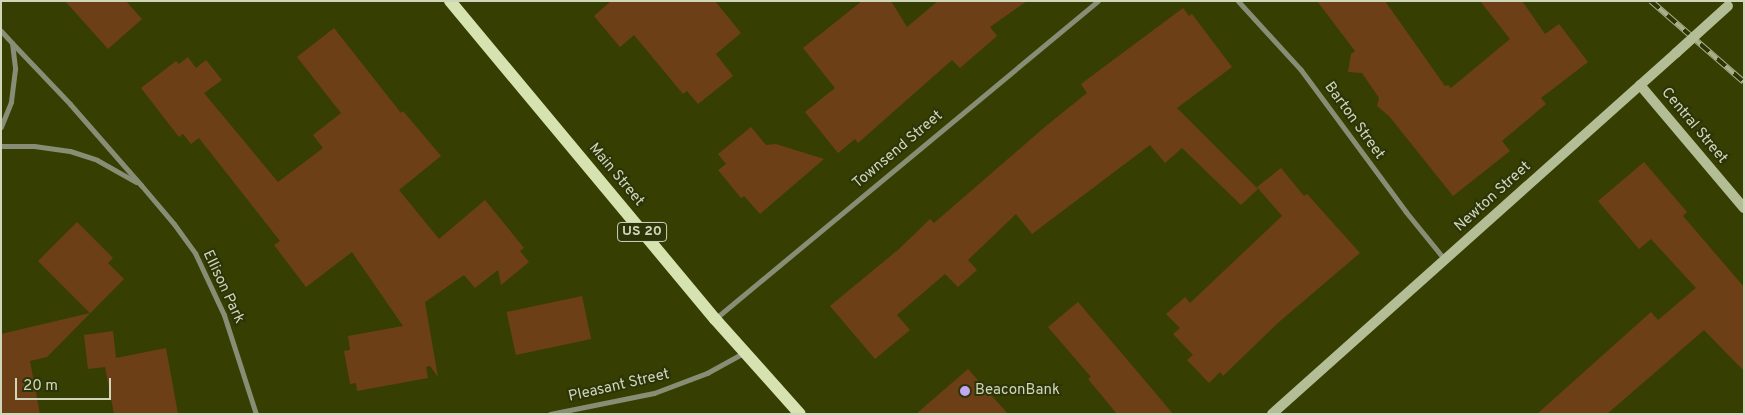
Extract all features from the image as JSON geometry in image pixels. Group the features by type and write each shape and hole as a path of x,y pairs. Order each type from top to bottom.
{"main road":[{"name":"Main Street","path":"450,1 715,319 800,414"},
{"name":"Newton Street","path":"1272,414 1731,4"},
{"name":"Central Street","path":"1640,85 1744,208"}],"street":[{"name":"Townsend Street","path":"715,319 1098,1"},
{"name":"Barton Street","path":"1238,1 1307,78 1406,212 1445,260"},
{"name":"Ellison Park","path":"1,31 70,104 141,185 184,238 207,276 233,340 256,414"},
{"path":"1,127 11,102 15,81 12,43"},
{"name":"Ellison Park","path":"1,146 34,146 70,151 110,166 141,185"},
{"name":"Pleasant Street","path":"550,414 662,390 707,373 745,352"}],"building":[{"path":"65,1 126,1 142,19 108,49"},
{"path":"611,1 715,1 741,33 716,54 733,76 698,104 687,91 683,94 634,35 620,47 594,16"},
{"path":"862,1 891,1 907,27 938,1 1027,1 990,27 997,36 960,68 952,60 858,143 855,139 838,153 805,112 835,88 803,48"},
{"path":"1317,1 1385,1 1445,86 1448,85 1451,88 1510,39 1480,1 1522,1 1545,34 1559,24 1588,62 1541,98 1546,104 1502,141 1510,151 1453,196 1389,116 1377,106 1379,98 1362,73 1348,72 1351,54 1355,51"},
{"path":"1183,8 1189,16 1192,14 1232,67 1177,108 1258,189 1241,205 1182,148 1165,163 1150,145 1032,234 1016,214 968,260 977,270 958,287 945,274 897,315 910,330 875,359 830,306 899,249 930,219 934,223 1087,93 1081,84"},
{"path":"334,28 401,113 403,111 441,156 399,190 439,239 485,200 524,248 520,251 529,262 501,285 498,270 475,288 464,275 425,302 438,377 430,366 426,367 428,378 357,391 356,383 350,384 344,351 350,350 348,336 403,326 352,252 306,287 274,245 280,241 199,138 191,144 183,134 179,137 141,88 176,61 179,64 188,57 196,68 206,60 222,80 204,93 278,182 323,148 313,135 341,113 297,57"},
{"path":"751,127 766,145 776,144 824,159 760,214 744,196 741,198 718,170 726,164 718,154"},
{"path":"1644,162 1687,212 1683,216 1744,287 1744,371 1704,330 1607,414 1537,414 1651,312 1658,320 1696,288 1651,239 1639,249 1598,201"},
{"path":"1281,168 1304,196 1307,194 1360,253 1279,322 1223,376 1220,372 1209,383 1187,360 1193,355 1173,334 1180,328 1166,314 1185,297 1190,303 1282,216 1257,187"},
{"path":"77,222 113,258 108,263 124,279 47,357 30,361 40,414 1,414 1,334 90,313 38,261"},
{"path":"582,296 591,339 516,355 507,312"},
{"path":"1078,302 1173,414 1117,414 1088,379 1091,377 1048,327"},
{"path":"113,331 116,358 166,348 178,414 114,414 105,367 88,369 84,335"},
{"name":"BeaconBank","path":"968,369 1008,414 916,414"}],"railway":[{"path":"1651,1 1744,82"}],"place":[{"name":"BeaconBank","path":"965,391"}]}
